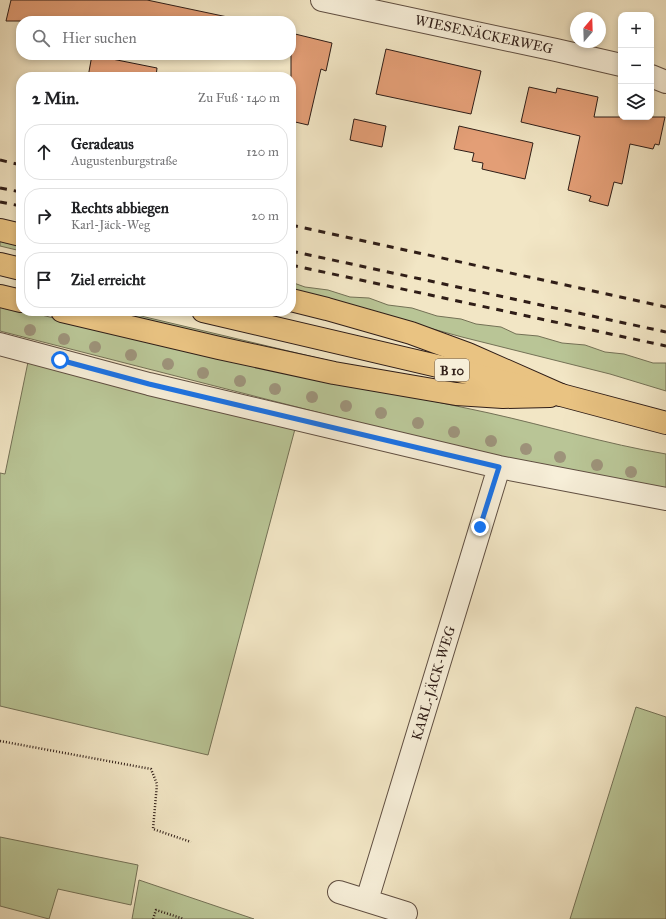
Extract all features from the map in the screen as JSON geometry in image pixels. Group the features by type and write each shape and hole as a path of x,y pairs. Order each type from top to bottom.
{"main road":[{"path":"0,230 16,234"},
{"path":"0,264 16,268"},
{"path":"0,296 16,300"},
{"path":"296,301 411,333 468,354 561,396"},
{"path":"83,316 327,372 449,393 503,397 561,396"},
{"name":"B 10","path":"224,316 561,396 666,423"}],"street":[{"name":"WIESENÄCKERWEG","path":"322,0 556,50 618,65"},
{"path":"654,77 666,82"},
{"path":"0,344 149,384 499,467 666,499"},
{"name":"KARL-JÄCK-WEG","path":"367,900 499,467"},
{"path":"338,892 406,913"}],"path":[{"path":"0,741 151,769 157,784 153,829 191,842"},
{"path":"153,919 156,910 184,919"}],"green space":[{"path":"0,241 16,245 16,250 0,246"},
{"path":"296,284 305,287 328,290 350,297 369,298 388,305 412,308 437,316 461,319 476,324 501,327 516,334 538,336 562,343 585,345 605,352 624,354 653,363 666,363 666,391 610,374 462,337 296,291"},
{"path":"0,305 16,309 16,316 45,316 183,348 489,413 621,445 666,454 666,495 500,459 0,331"},
{"path":"118,316 141,316 339,364"},
{"path":"28,362 295,429 208,755 0,706 0,473 5,474"},
{"path":"636,707 666,717 666,919 570,919"},
{"path":"0,837 138,865 131,905 58,889 49,919 0,906"},
{"path":"139,880 254,919 132,919"}],"building":[{"path":"11,0 147,0 223,16 16,16 16,21 6,21"},
{"path":"296,34 332,43 326,71 321,69 308,125 296,122 296,72 291,72 291,60 296,60"},
{"path":"386,49 481,71 471,114 376,94"},
{"path":"91,60 117,60 157,68 157,72 89,72"},
{"path":"529,87 556,93 557,88 598,97 594,117 618,117 618,120 654,120 654,117 665,117 659,145 655,144 653,149 630,144 622,184 614,182 608,206 589,201 591,196 568,190 580,136 521,122"},
{"path":"354,119 386,126 382,147 350,140"},
{"path":"459,126 533,143 525,179 482,169 483,163 472,161 474,153 454,149"}],"railway":[{"path":"0,160 16,164"},
{"path":"0,188 16,191"},
{"path":"0,202 16,205"},
{"path":"296,226 666,307"},
{"path":"296,252 666,332"},
{"path":"296,266 666,346"}],"route":[{"path":"60,360 149,384 499,467 480,527"}]}
